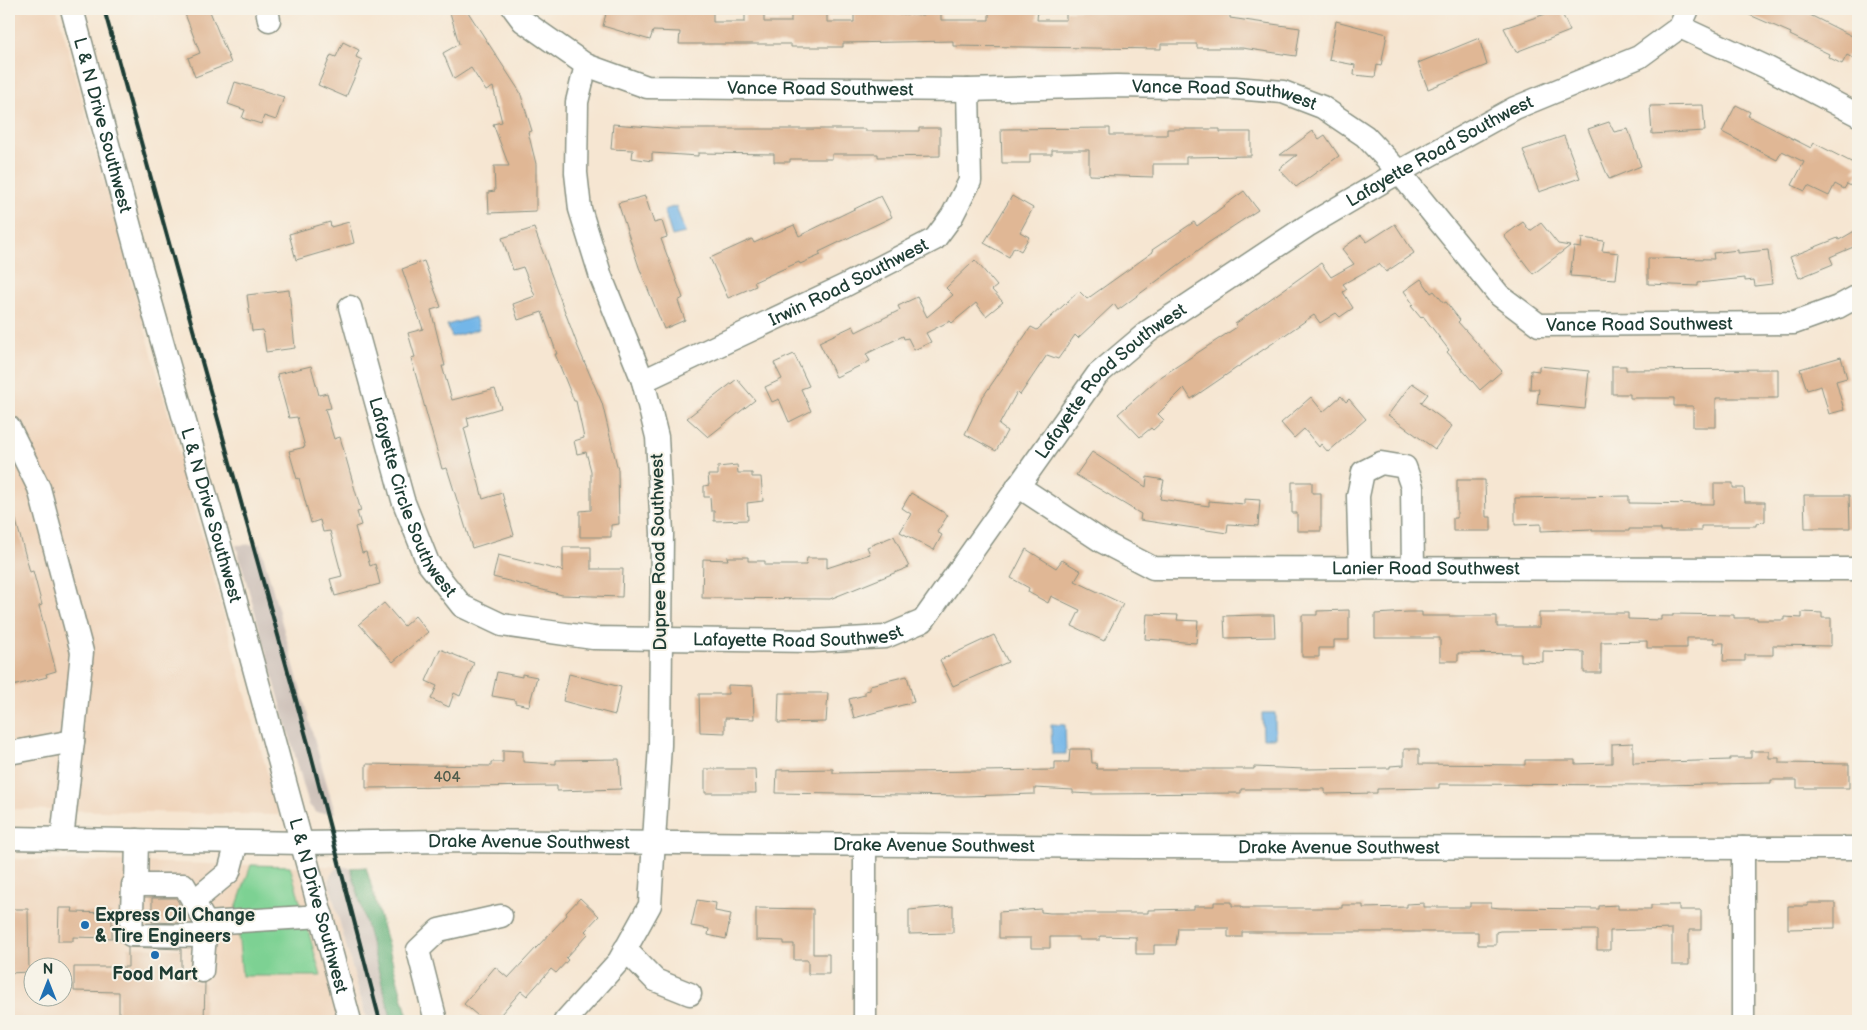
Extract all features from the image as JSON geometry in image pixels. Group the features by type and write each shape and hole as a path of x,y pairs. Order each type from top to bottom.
{"street":[{"name":"L & N Drive Southwest","path":"72,9 138,257 235,598 322,916 344,1018"},
{"name":"Vance Road Southwest","path":"514,9 523,21 586,65 647,87 968,90 1116,86 1235,88 1283,92 1322,107 1364,136 1399,172 1499,295 1539,325 1794,323 1838,307 1858,296"},
{"path":"1684,18 1764,66 1858,115"},
{"name":"Lafayette Road Southwest","path":"536,630 593,638 813,641 885,637 923,621 1097,375 1149,332 1307,226 1399,172 1515,108 1639,57 1684,18"},
{"name":"Dupree Road Southwest","path":"565,1021 619,961 650,905 660,745 662,533 657,438 643,381 601,277 580,209 576,173 577,102 586,65"},
{"name":"Irwin Road Southwest","path":"643,381 844,286 935,239 952,216 970,181 968,90"},
{"name":"Lafayette Circle Southwest","path":"350,307 404,500 428,563 462,606 502,625 536,630"},
{"path":"9,427 39,488 82,652 62,839"},
{"path":"1360,569 1358,496 1363,472 1381,463 1405,467 1412,487 1413,569"},
{"name":"Lanier Road Southwest","path":"1018,486 1103,542 1152,568 1858,569"},
{"path":"9,753 73,741"},
{"name":"Drake Avenue Southwest","path":"9,838 302,843 445,841 1858,848"},
{"path":"137,840 136,884 133,884 131,935 322,916"},
{"path":"193,902 229,872 237,842"},
{"path":"865,844 865,1021"},
{"path":"1743,848 1743,1021"},
{"path":"136,884 184,885 205,929 202,971"},
{"path":"436,1021 418,950 439,930 502,916"},
{"path":"626,949 655,980 690,994"}],"shaded area":[{"path":"9,9 57,9 279,815 9,809"},
{"path":"260,544 335,813 317,813 309,805 236,545"},
{"path":"9,859 251,865 236,908 243,976 321,976 290,866 338,866 328,881 367,1021 9,1021"},
{"path":"338,866 351,868 392,1021 367,1021 328,880"}],"green space":[{"path":"251,865 290,866 321,976 242,976 236,908"},
{"path":"366,867 409,1021 392,1021 351,868"}],"water":[{"path":"676,206 685,233 672,236 664,210"},
{"path":"475,317 479,329 452,337 447,325"},
{"path":"1262,713 1275,713 1275,738 1263,738"},
{"path":"1051,724 1065,725 1066,754 1052,754"}],"building":[{"path":"197,9 209,9 231,63 195,77 188,58 200,53 185,14"},
{"path":"449,9 466,9 520,92 532,131 528,132 536,164 536,211 489,213 488,192 495,191 494,166 509,166 493,124 502,122 493,87 486,91 471,68 454,79 443,53 459,44"},
{"path":"607,9 713,10 713,22 745,22 745,11 764,10 764,22 791,22 791,10 827,10 827,22 854,22 854,12 923,15 923,9 941,9 941,20 989,20 989,9 1038,9 1037,20 1066,20 1066,11 1230,10 1230,18 1300,28 1296,56 1242,48 1197,48 1197,44 1161,44 1161,49 953,46 953,41 843,43 843,47 791,47 791,44 679,44 680,32 653,31 650,40 603,26"},
{"path":"1560,9 1570,31 1516,52 1504,28"},
{"path":"1736,9 1798,9 1858,39 1858,61 1847,55 1842,64 1828,57 1829,54 1790,35 1791,33"},
{"path":"1336,21 1387,34 1381,66 1377,65 1375,77 1354,75 1355,65 1329,60"},
{"path":"1479,38 1487,65 1428,89 1418,63"},
{"path":"343,42 359,50 356,57 362,60 346,97 318,85 331,55 336,57"},
{"path":"235,82 284,97 276,120 264,116 261,124 242,118 245,110 228,104"},
{"path":"1703,105 1705,131 1652,134 1650,106"},
{"path":"1736,105 1750,112 1748,116 1811,148 1814,143 1857,165 1854,171 1858,173 1851,186 1847,184 1844,189 1835,184 1829,196 1808,186 1805,191 1792,185 1804,162 1782,151 1777,160 1722,132"},
{"path":"1609,122 1614,132 1628,129 1641,166 1609,179 1588,129"},
{"path":"613,124 674,129 865,129 865,131 919,131 919,128 940,128 940,156 878,157 878,154 832,154 832,159 790,159 790,162 774,162 774,154 698,153 698,156 652,153 652,161 632,158 633,150 611,149"},
{"path":"1110,128 1110,135 1167,135 1167,129 1220,129 1220,132 1251,132 1251,156 1186,157 1186,164 1153,164 1153,177 1089,175 1089,150 1052,150 1052,154 1030,154 1030,163 1002,163 1001,129"},
{"path":"1313,131 1319,139 1325,135 1339,156 1296,187 1279,169 1297,155 1280,155"},
{"path":"1564,136 1580,178 1539,192 1523,150"},
{"path":"1244,191 1258,210 1208,243 1118,310 1114,304 1078,338 1075,335 1058,359 1047,355 1020,395 1017,392 999,425 1007,431 996,451 965,434 982,398 1031,327 1037,330 1079,291 1087,299 1153,252 1152,250 1194,222 1197,226"},
{"path":"645,196 654,223 662,221 667,237 661,239 683,298 678,301 685,320 664,329 639,267 618,203"},
{"path":"881,196 892,217 819,252 821,255 800,264 799,262 754,282 756,286 728,298 710,258 752,239 754,243 794,225 799,236"},
{"path":"1012,196 1033,208 1020,232 1029,237 1021,251 1014,247 1009,257 984,243"},
{"path":"330,222 331,227 349,222 354,243 296,260 289,234"},
{"path":"1523,222 1530,231 1541,223 1558,244 1570,246 1533,274 1504,236"},
{"path":"1395,224 1414,253 1386,272 1379,264 1343,284 1347,289 1343,292 1353,308 1340,317 1336,313 1320,323 1314,315 1191,399 1184,388 1158,414 1164,420 1153,430 1151,428 1140,437 1118,414 1159,378 1237,327 1235,324 1321,263 1331,277 1354,264 1342,249 1361,235 1367,242"},
{"path":"534,228 578,347 602,403 618,470 619,524 611,525 611,537 580,537 580,511 591,510 591,471 586,452 577,454 574,441 584,438 576,401 574,401 555,354 557,354 542,312 518,320 513,304 535,296 523,267 513,270 502,238"},
{"path":"1858,229 1858,245 1830,257 1833,264 1799,278 1790,257 1838,238 1839,240"},
{"path":"1582,238 1604,241 1602,251 1619,253 1616,279 1570,276 1574,247 1581,248"},
{"path":"1738,250 1738,253 1768,250 1772,284 1755,286 1754,280 1745,281 1745,278 1698,283 1698,286 1648,284 1648,258 1714,259 1713,253"},
{"path":"975,260 997,286 992,290 1003,302 986,316 976,303 952,323 950,321 926,333 931,342 914,350 908,338 904,339 903,336 866,354 870,361 836,377 819,342 853,326 856,332 900,310 898,306 917,297 927,317 953,295 946,288"},
{"path":"424,261 441,307 431,310 445,366 442,366 452,400 495,389 501,408 467,418 469,426 464,428 483,499 502,493 514,535 472,548 447,468 442,469 411,358 415,357 408,333 423,329 402,269"},
{"path":"1421,279 1431,293 1434,291 1444,303 1446,302 1460,320 1458,322 1502,371 1480,390 1447,352 1449,350 1423,316 1421,318 1411,306 1413,304 1404,291"},
{"path":"289,290 295,348 266,352 263,330 252,331 247,295"},
{"path":"794,354 809,386 801,389 811,411 789,422 779,399 772,402 765,387 782,379 774,363"},
{"path":"1841,357 1847,378 1836,381 1844,410 1829,414 1821,386 1807,390 1800,369"},
{"path":"311,366 319,395 327,393 331,408 325,409 334,439 340,437 361,511 357,512 361,525 355,527 362,553 366,552 370,566 375,564 380,584 335,596 330,579 342,576 330,531 323,532 320,520 311,523 299,478 297,479 289,451 305,447 297,417 289,418 277,374"},
{"path":"1539,366 1589,371 1585,409 1537,404 1539,389 1530,389 1531,370 1539,371"},
{"path":"1612,366 1626,366 1626,370 1778,369 1778,398 1716,398 1716,427 1693,427 1693,406 1674,406 1674,398 1630,398 1630,394 1612,394"},
{"path":"737,379 755,400 708,437 687,418"},
{"path":"1412,383 1428,394 1421,403 1452,426 1435,449 1388,415"},
{"path":"1341,396 1346,402 1349,399 1366,419 1328,452 1321,444 1319,447 1304,429 1294,438 1281,423 1311,397 1323,412"},
{"path":"1092,452 1146,487 1147,477 1164,480 1160,499 1209,506 1209,501 1244,504 1244,499 1260,500 1258,526 1228,524 1227,533 1140,520 1141,514 1076,475"},
{"path":"737,465 738,473 752,473 752,477 761,477 763,501 747,503 748,520 714,521 714,511 711,511 710,497 704,497 704,486 709,485 708,475 718,475 718,467"},
{"path":"1457,480 1485,480 1486,517 1491,517 1491,531 1453,531 1453,518 1457,518"},
{"path":"1292,482 1312,482 1312,493 1321,493 1321,531 1297,531 1297,513 1292,513"},
{"path":"1714,483 1733,483 1733,488 1744,488 1745,502 1765,502 1765,522 1756,523 1756,526 1701,526 1701,531 1629,529 1629,531 1592,531 1592,529 1541,531 1541,524 1515,525 1515,498 1629,496 1629,503 1714,504"},
{"path":"911,493 948,515 937,532 942,535 934,550 900,532 911,514 902,508"},
{"path":"1804,495 1849,495 1850,528 1805,528"},
{"path":"13,510 30,572 33,571 42,605 39,606 56,671 46,674 47,677 9,687 9,511"},
{"path":"894,536 909,567 830,599 702,598 703,559 728,560 727,557 748,557 748,561 765,561 765,565 806,565 807,558 827,558 827,568 870,554 867,547"},
{"path":"563,547 591,547 591,569 623,569 622,597 562,595 493,577 498,555 563,571"},
{"path":"1026,549 1056,568 1062,560 1081,571 1075,581 1123,604 1104,641 1072,626 1080,610 1051,596 1048,603 1028,592 1029,588 1011,578"},
{"path":"384,603 404,626 415,616 428,632 393,662 359,624"},
{"path":"1349,610 1349,640 1334,640 1334,648 1319,648 1319,657 1302,657 1302,615 1317,615 1317,611"},
{"path":"1422,612 1422,616 1497,616 1497,627 1539,627 1539,613 1628,613 1628,619 1661,620 1661,616 1673,616 1673,614 1734,615 1734,618 1784,620 1784,617 1802,618 1802,612 1822,613 1822,618 1831,618 1831,646 1773,645 1773,655 1745,655 1745,661 1723,661 1724,643 1714,643 1714,638 1687,638 1687,648 1647,648 1647,641 1601,642 1601,673 1584,673 1584,652 1543,651 1543,662 1521,661 1521,654 1458,653 1458,661 1440,661 1440,638 1375,638 1375,614"},
{"path":"1147,614 1178,615 1177,620 1198,621 1196,643 1145,639"},
{"path":"1274,615 1275,637 1225,638 1224,616"},
{"path":"994,635 1008,662 953,686 940,660"},
{"path":"440,649 474,663 460,696 454,693 449,707 431,699 437,686 426,681"},
{"path":"497,672 522,677 522,674 537,677 529,706 515,703 515,700 492,696"},
{"path":"569,674 621,687 615,715 563,701"},
{"path":"907,676 914,702 854,718 849,699 865,695 865,691 870,690 870,685"},
{"path":"728,685 753,686 754,719 725,718 725,733 700,732 699,694 728,694"},
{"path":"779,693 828,693 826,722 778,723"},
{"path":"1633,743 1633,763 1730,760 1730,758 1751,758 1751,751 1769,751 1769,758 1779,758 1779,763 1849,764 1849,788 1797,788 1797,780 1771,780 1771,783 1658,785 1439,784 1439,788 1377,789 1377,793 1325,794 1325,789 1241,789 1241,793 1093,794 1073,793 1073,790 1035,788 1035,794 964,796 776,793 777,770 833,769 833,773 1055,770 1055,762 1069,762 1070,749 1091,749 1092,763 1096,763 1097,769 1254,769 1254,767 1305,769 1390,768 1390,766 1404,765 1404,749 1419,749 1419,764 1525,765 1525,760 1575,760 1575,764 1612,763 1612,744"},
{"path":"503,750 523,751 523,762 556,764 556,760 619,759 621,789 557,791 557,786 366,788 366,764 491,766 491,762 503,762"},
{"path":"705,769 755,769 756,793 705,793"},
{"path":"152,898 176,898 179,903 179,923 152,922"},
{"path":"580,898 599,916 585,931 588,934 566,958 568,960 556,973 551,969 527,996 521,991 501,1014 510,1021 484,1021 464,1004 495,967 508,978 567,915 566,913"},
{"path":"697,900 716,903 715,911 731,914 726,939 708,935 709,929 691,926"},
{"path":"1214,902 1232,902 1232,906 1242,906 1242,908 1342,908 1342,905 1363,905 1363,908 1407,907 1407,904 1424,903 1424,907 1470,907 1470,903 1491,903 1491,907 1500,908 1599,909 1599,906 1618,905 1618,909 1651,909 1651,905 1679,905 1679,910 1701,910 1701,930 1689,930 1689,965 1672,965 1672,929 1610,931 1610,950 1597,950 1597,930 1500,931 1496,932 1496,945 1478,945 1478,932 1242,932 1242,937 1228,937 1228,928 1178,928 1176,945 1154,945 1154,954 1136,954 1136,937 1100,936 1100,940 1079,940 1079,937 1050,937 1050,948 1031,948 1031,938 999,938 999,912 1041,909 1041,912 1050,913 1148,913 1148,910 1194,909 1194,906 1214,906"},
{"path":"1808,903 1835,903 1835,928 1788,929 1788,906 1808,906"},
{"path":"953,906 953,933 909,934 909,910"},
{"name":"Express Oil Change & Tire Engineers","path":"59,908 73,908 72,912 112,913 112,938 73,937 73,941 58,941"},
{"path":"756,908 813,909 813,954 829,954 829,974 808,974 808,960 794,960 794,944 784,944 784,941 756,940"},
{"path":"9,909 28,909 29,958 22,958 22,972 9,973"},
{"path":"128,947 181,949 181,979 192,979 195,982 205,983 204,1021 119,1021 119,992 74,991 74,967 128,967"}],"railway":[{"path":"104,9 309,747 380,1021"}],"place":[{"name":"Express Oil Change & Tire Engineers","path":"85,925"},
{"name":"Food Mart","path":"155,955"}]}
